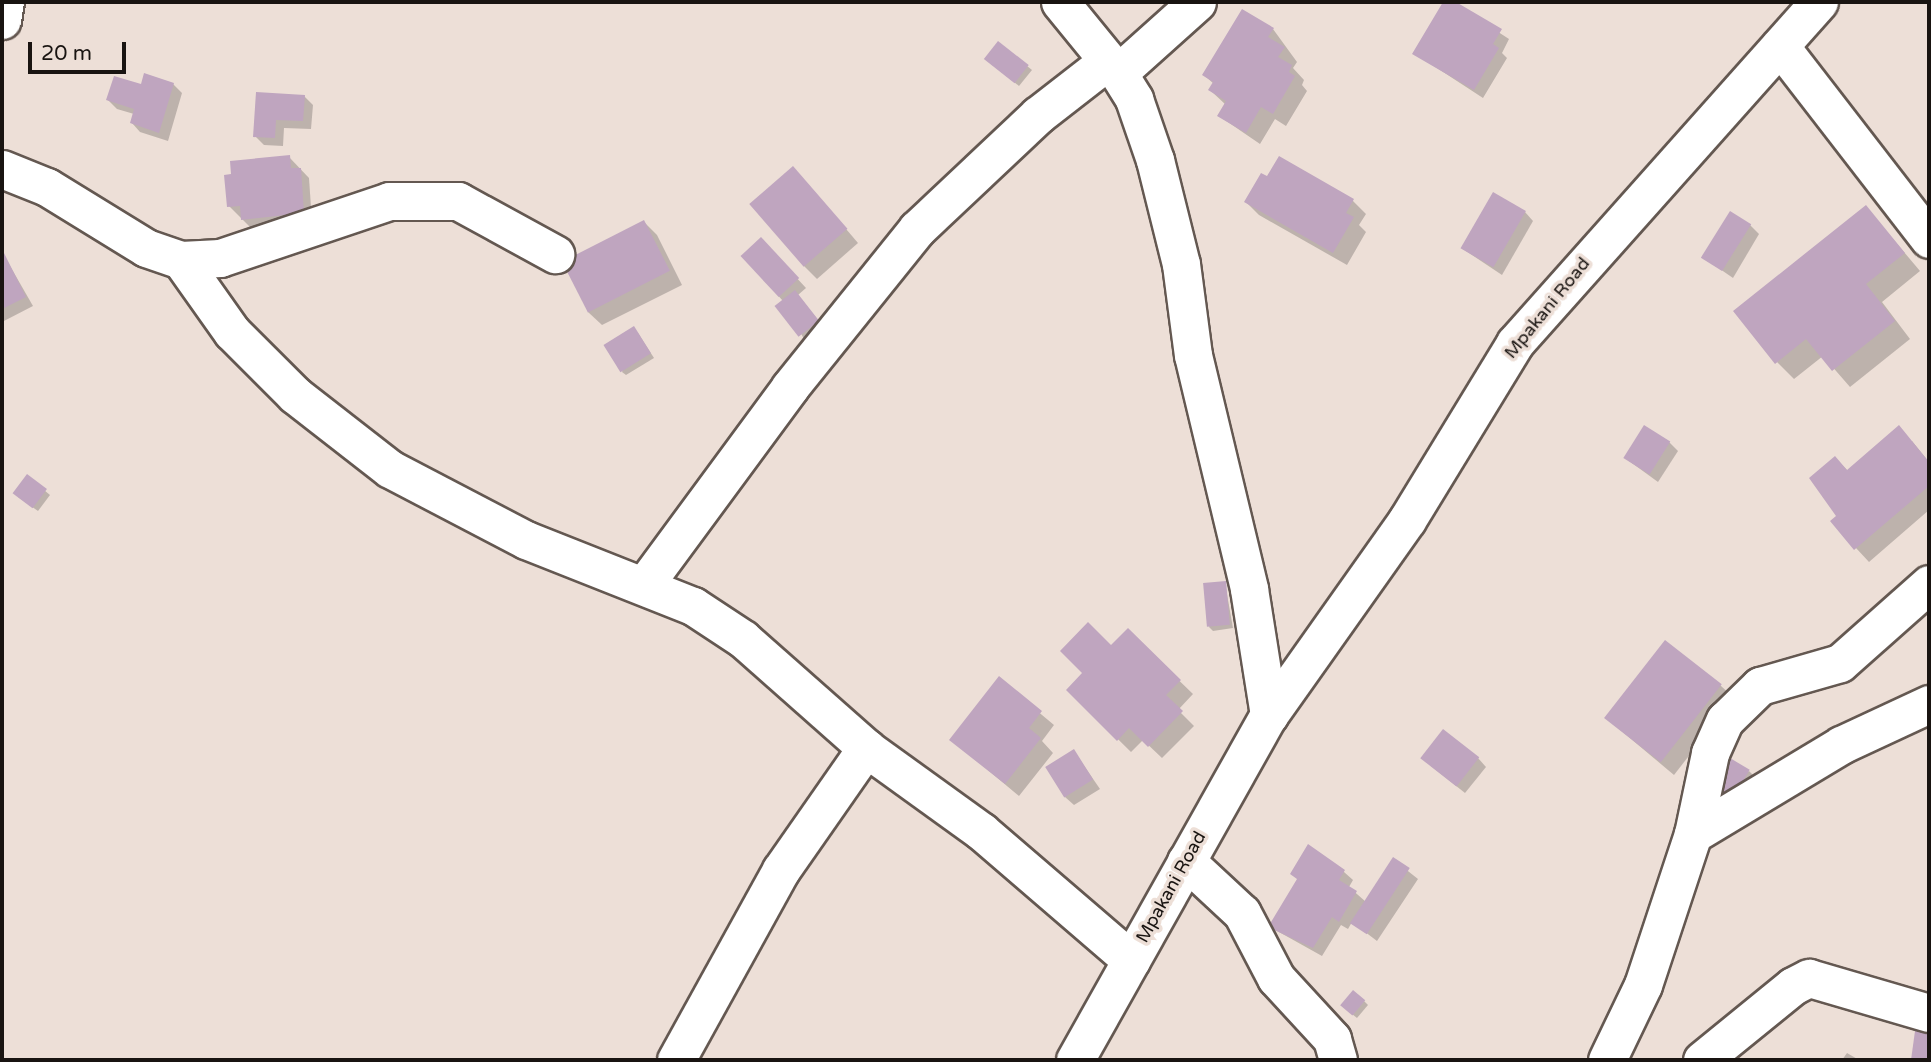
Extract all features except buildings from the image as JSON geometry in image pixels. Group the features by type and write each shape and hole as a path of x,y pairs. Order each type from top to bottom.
{"street":[{"path":"2,20 5,2"},
{"path":"1060,2 1112,67 1133,99 1156,160 1181,264 1193,355 1249,589 1269,715"},
{"path":"645,584 790,387 918,229 1038,115 1112,67 1197,2"},
{"name":"Mpakani Road","path":"1088,1051 1131,960 1269,715 1407,520 1515,344 1819,2"},
{"path":"1780,46 1929,239"},
{"path":"2,163 2,169 47,187 146,248 181,260 220,258 389,201 458,201 555,254"},
{"path":"181,260 232,332 295,395 390,469 526,540 645,584 692,606 743,639 866,748 981,831 1131,960"},
{"path":"1607,1060 1643,985 1693,834 1710,753 1725,720 1760,686 1840,663 1929,584"},
{"path":"1693,834 1841,745 1929,704"},
{"path":"676,1060 781,870 866,748"},
{"path":"1186,861 1242,913 1276,978 1332,1039 1338,1060"},
{"path":"1702,1060 1793,986 1809,978 1929,1013"}]}
